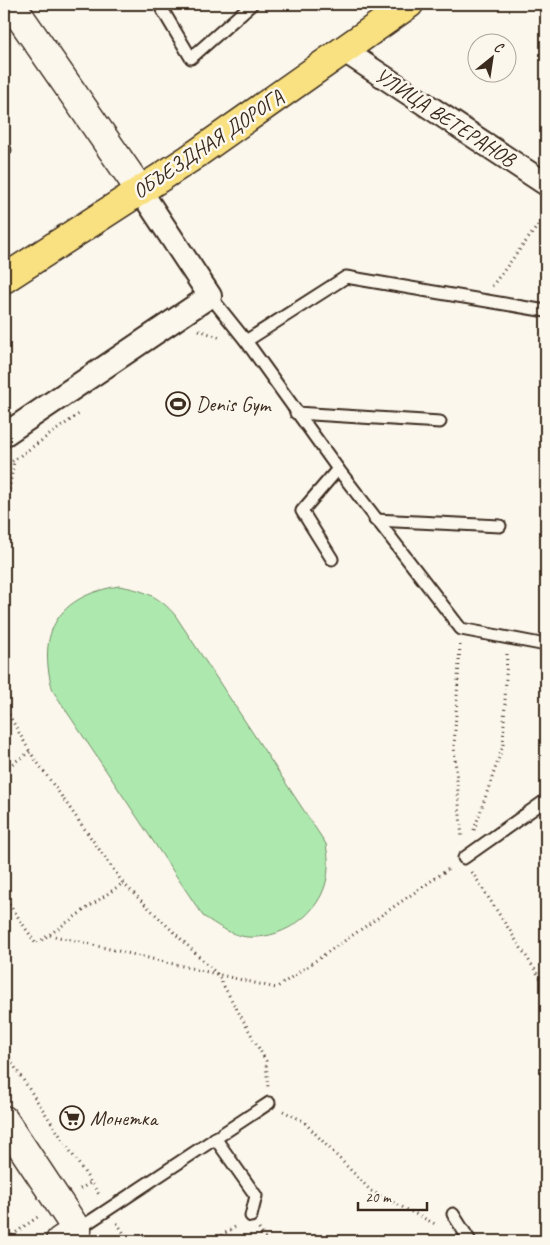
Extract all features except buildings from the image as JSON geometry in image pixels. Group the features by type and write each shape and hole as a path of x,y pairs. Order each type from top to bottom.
{"main road":[{"name":"ОБЪЕЗДНАЯ ДОРОГА","path":"4,279 189,159 408,4"}],"street":[{"path":"4,435 210,296 140,190 11,4"},
{"name":"УЛИЦА ВЕТЕРАНОВ","path":"343,50 546,184"},
{"path":"4,1120 74,1237"}],"lane":[{"path":"159,4 191,58 252,4"},
{"path":"246,341 346,277 546,311"},
{"path":"210,296 246,341 296,413 460,629 546,645"},
{"path":"296,413 440,422"},
{"path":"332,559 302,511 338,469"},
{"path":"376,520 500,526"},
{"path":"464,858 546,800"},
{"path":"74,1237 108,1209 269,1103"},
{"path":"215,1138 256,1196 251,1216"},
{"path":"453,1214 470,1241"}],"path":[{"path":"481,300 546,215"},
{"path":"191,336 199,330 226,339"},
{"path":"4,467 86,409"},
{"path":"4,519 14,460"},
{"path":"460,629 454,747 464,858 546,987"},
{"path":"50,936 276,988 464,858 503,746 508,638"},
{"path":"4,706 30,752 123,883 216,974 266,1061 269,1103 303,1120 371,1191 437,1225"},
{"path":"4,769 30,752"},
{"path":"4,896 36,944 123,883"},
{"path":"4,1050 129,1241"},
{"path":"213,1241 251,1216"}],"green space":[{"path":"119,586 150,595 163,603 175,615 326,844 328,867 326,882 321,896 313,908 290,927 262,937 247,937 229,932 203,916 53,691 48,670 48,651 50,634 57,620 67,608 81,598 98,591"}],"place":[{"name":"Denis Gym","path":"178,404"},
{"name":"Монетка","path":"72,1118"}]}
